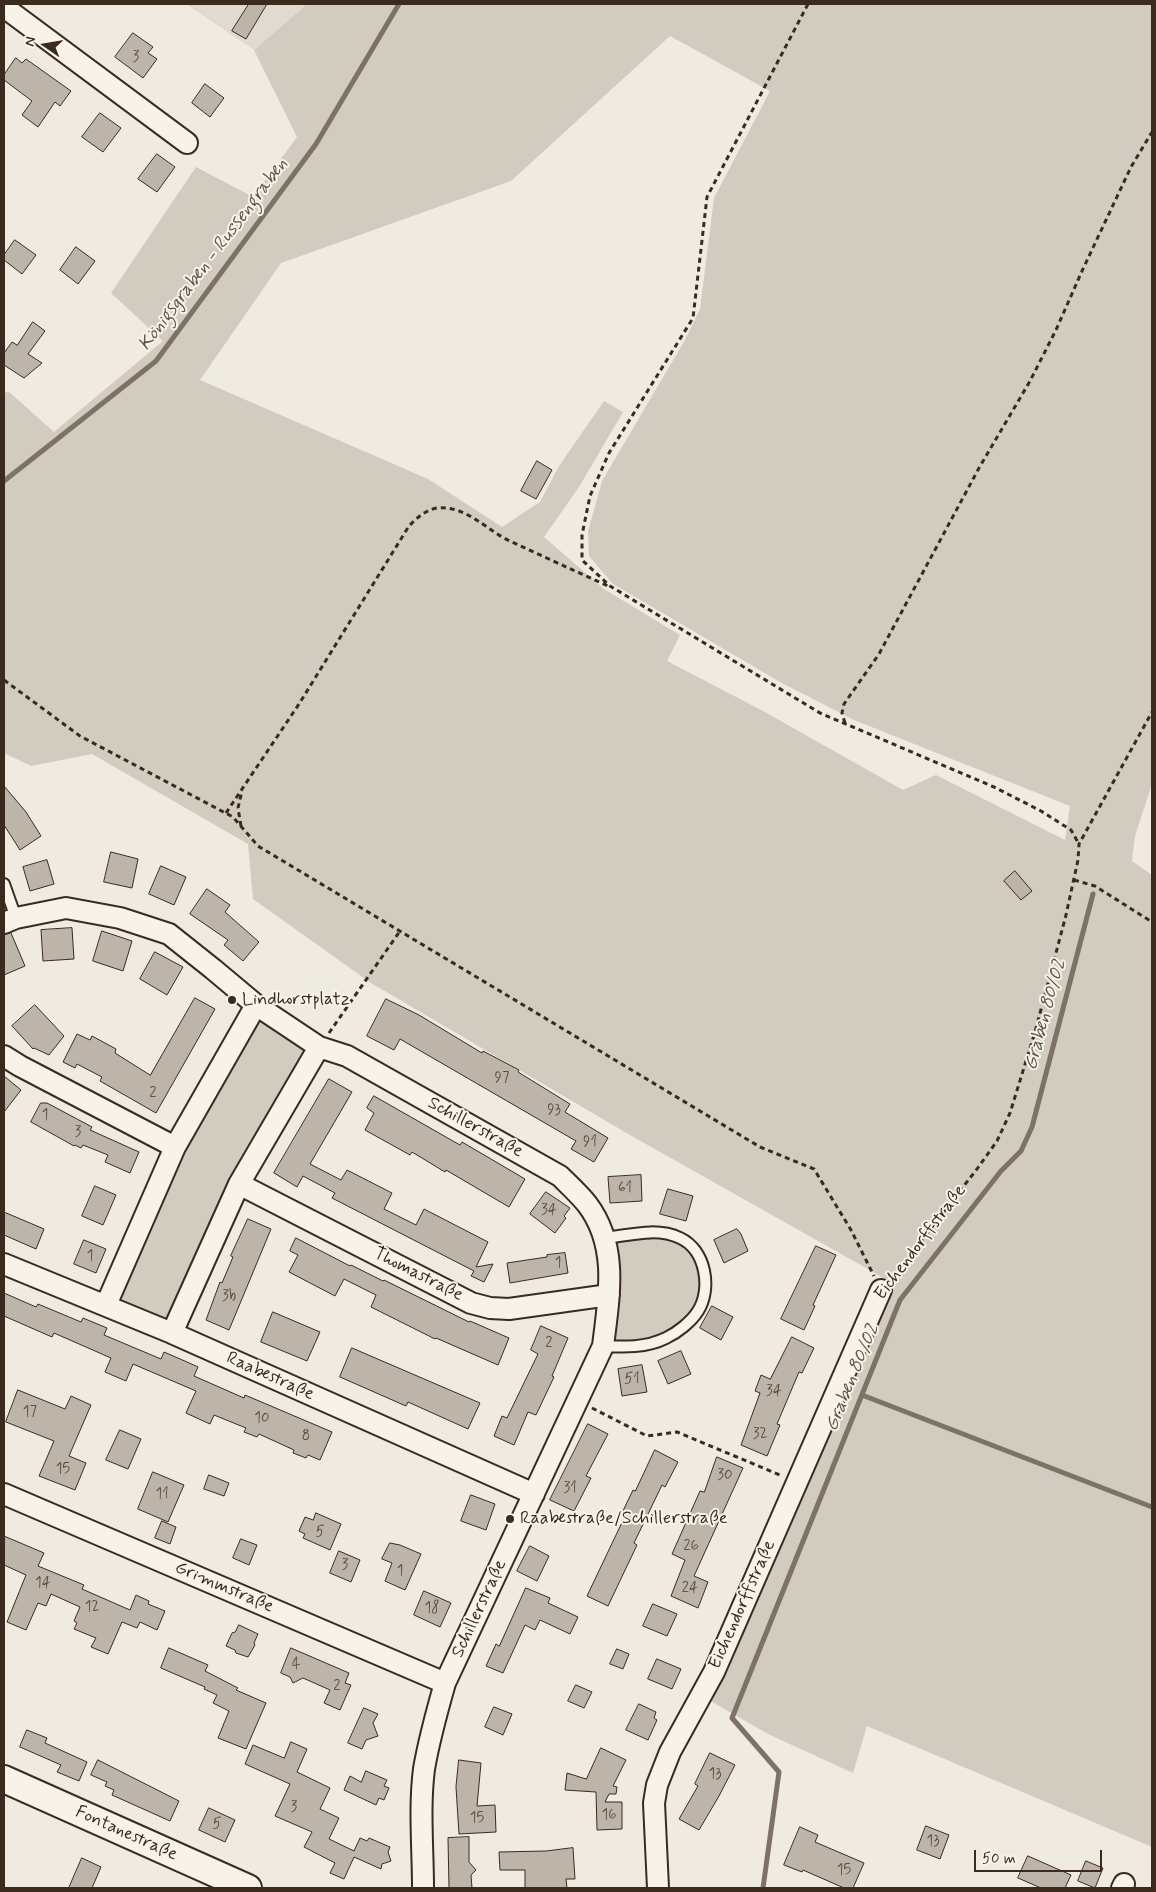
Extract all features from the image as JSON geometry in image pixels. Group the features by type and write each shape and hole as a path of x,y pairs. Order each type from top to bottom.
{"street":[{"path":"4,7 187,143"},
{"path":"10,921 66,908 120,918 169,934 256,1005 319,1047 239,1184 172,1333"},
{"path":"106,1305 175,1147 256,1005"},
{"name":"Schillerstraße","path":"319,1047 348,1056 560,1176 587,1204 605,1238 610,1274 602,1346 445,1683 424,1770 422,1800 424,1888"},
{"path":"4,1056 175,1147"},
{"name":"Thomastraße","path":"239,1184 471,1303 490,1308 508,1309 609,1295"},
{"name":"Raabestraße","path":"4,1264 172,1333 534,1494"},
{"name":"Eichendorffstraße","path":"658,1888 654,1803 657,1785 670,1752 714,1672 881,1290"},
{"name":"Grimmstraße","path":"4,1494 445,1683"},
{"name":"Fontanestraße","path":"4,1779 248,1888"}],"lane":[{"path":"4,884 10,921"},
{"path":"602,1346 629,1347 654,1344 666,1339 678,1331 698,1311 705,1290 705,1271 699,1256 681,1238 661,1233 640,1233 605,1238"}],"path":[{"path":"613,588 582,560 582,535 590,496 609,453 693,318 707,197 808,4"},
{"path":"845,723 842,713 844,704 879,654 979,468 1030,381 1128,176 1152,132"},
{"path":"226,813 299,704 409,526 422,513 436,508 454,509 468,515 507,540 613,588 820,713 994,787 1072,830 1079,844"},
{"path":"4,680 80,736 233,817 258,846 760,1147 814,1169 851,1230 881,1290"},
{"name":"Eichendorffstraße","path":"881,1290 902,1268 958,1194 997,1140 1010,1113 1035,1032 1074,880 1079,844 1152,712"},
{"path":"241,827 238,808 239,798 245,784"},
{"path":"1074,880 1095,886 1152,922"},
{"path":"319,1047 400,931"},
{"path":"578,1401 647,1436 677,1432 798,1482"}],"shaded area":[{"path":"186,4 307,4 254,50"},
{"path":"307,4 1152,4 1152,784 1135,836 1132,861 1152,875 1152,1847 867,1726 853,1773 768,1734 707,1699 821,1445 889,1281 630,1135 371,983 253,899 248,844 92,754 31,766 4,753 4,394 8,391 54,432 163,341 111,293 196,167 253,197 297,137 254,50","holes":["670,36 770,91 714,198 700,309 685,340 602,481 588,531 589,556 613,584 780,682 854,720 1070,806 1065,840 936,775 903,790 763,711 667,661 680,635 604,589 544,537 579,487 623,412 604,401 559,466 540,502 502,527 428,479 200,380 281,263 511,181"]},
{"path":"256,1008 316,1048 171,1330 109,1304 174,1152"},
{"path":"660,1234 689,1246 703,1271 696,1310 679,1329 653,1342 605,1345 607,1239"}],"building":[{"path":"249,4 267,4 246,39 232,31"},
{"path":"133,33 153,47 148,53 157,59 143,78 115,57"},
{"path":"16,58 22,63 26,59 71,91 60,106 55,102 38,127 22,115 32,101 4,80 4,75"},
{"path":"205,84 224,98 210,117 192,103"},
{"path":"100,113 121,128 103,152 82,137"},
{"path":"157,154 175,167 157,192 138,179"},
{"path":"15,240 36,255 22,274 4,260 4,255"},
{"path":"76,247 95,261 78,284 60,270"},
{"path":"33,322 45,331 28,354 42,363 24,378 4,365 4,353 12,342 17,345"},
{"path":"537,461 552,470 536,499 521,491"},
{"path":"4,786 26,812 41,836 20,850 4,825"},
{"path":"111,852 138,859 132,888 104,882"},
{"path":"47,860 54,884 30,891 23,867"},
{"path":"161,866 186,877 174,905 149,894"},
{"path":"1015,871 1032,891 1021,900 1004,881"},
{"path":"207,889 230,905 225,912 259,942 243,961 224,945 228,940 190,914"},
{"path":"72,928 74,959 43,961 41,930"},
{"path":"102,931 132,941 123,971 93,961"},
{"path":"11,933 25,966 4,975 4,935"},
{"path":"155,952 183,967 167,995 140,979"},
{"path":"195,998 215,1009 156,1113 100,1081 102,1077 77,1064 75,1068 63,1062 77,1034 90,1040 92,1036 116,1049 115,1053 150,1075"},
{"path":"386,999 419,1015 482,1053 483,1051 519,1070 518,1072 570,1104 565,1112 608,1138 594,1162 571,1149 576,1141 400,1039 394,1050 367,1036"},
{"path":"35,1005 64,1036 49,1055 33,1049 12,1026"},
{"path":"4,1076 21,1090 4,1112"},
{"path":"329,1079 352,1092 310,1164 341,1180 347,1170 392,1193 384,1209 416,1225 424,1209 488,1242 476,1267 493,1264 484,1282 471,1276 474,1271 332,1198 335,1193 303,1176 297,1187 274,1173"},
{"path":"374,1096 460,1145 462,1142 525,1179 509,1207 446,1170 445,1172 412,1152 410,1155 365,1130 374,1113 367,1108"},
{"path":"41,1103 47,1103 92,1127 90,1130 139,1152 130,1173 105,1162 108,1155 83,1145 81,1148 74,1146 31,1122"},
{"path":"641,1175 642,1201 610,1203 608,1177"},
{"path":"95,1186 116,1195 103,1225 82,1216"},
{"path":"668,1189 693,1196 686,1221 660,1214"},
{"path":"546,1192 570,1208 564,1216 566,1218 555,1233 530,1214"},
{"path":"4,1212 44,1229 36,1249 4,1235"},
{"path":"248,1219 271,1229 229,1330 206,1320 220,1282 222,1283 233,1257 231,1256"},
{"path":"737,1229 748,1251 724,1263 714,1240"},
{"path":"296,1238 350,1266 384,1280 469,1322 509,1338 498,1365 435,1339 371,1307 376,1295 344,1279 335,1296 289,1272 298,1255 290,1251"},
{"path":"84,1240 106,1249 96,1273 74,1264"},
{"path":"816,1246 836,1255 813,1305 815,1306 804,1330 781,1319"},
{"path":"565,1253 568,1273 510,1283 507,1263"},
{"path":"4,1293 36,1307 38,1304 81,1322 83,1318 107,1328 104,1335 161,1359 164,1352 198,1367 194,1376 244,1398 245,1395 332,1432 320,1460 308,1455 306,1458 293,1453 294,1450 259,1434 257,1437 244,1432 246,1428 214,1415 210,1424 186,1413 196,1391 133,1364 126,1381 105,1372 111,1358 54,1333 52,1337 4,1316"},
{"path":"712,1306 733,1317 721,1340 700,1328"},
{"path":"273,1312 320,1332 307,1361 261,1342"},
{"path":"541,1326 568,1338 552,1376 554,1377 536,1415 528,1412 514,1445 494,1436 502,1416 507,1418 538,1354 531,1350"},
{"path":"792,1337 814,1348 802,1373 799,1372 777,1424 780,1425 767,1456 741,1445 760,1393 755,1391 761,1375 770,1379"},
{"path":"352,1348 480,1403 468,1429 408,1402 406,1406 340,1377"},
{"path":"681,1351 691,1374 668,1384 658,1361"},
{"path":"642,1365 647,1392 622,1396 618,1369"},
{"path":"18,1390 65,1409 71,1396 91,1405 69,1456 86,1463 75,1490 39,1476 54,1441 6,1422"},
{"path":"588,1424 608,1434 586,1476 591,1478 574,1511 550,1500"},
{"path":"120,1430 141,1439 128,1469 106,1460"},
{"path":"655,1450 678,1462 665,1487 662,1485 634,1543 637,1545 608,1606 587,1596 626,1514 622,1513"},
{"path":"717,1457 743,1468 694,1576 708,1582 698,1608 671,1596 685,1560 672,1554 700,1491 704,1492"},
{"path":"153,1472 184,1485 168,1522 138,1509"},
{"path":"209,1475 229,1483 224,1496 204,1489"},
{"path":"471,1495 495,1504 486,1530 461,1521"},
{"path":"316,1513 341,1524 330,1550 303,1538 305,1534 299,1531 305,1517 313,1520"},
{"path":"162,1521 176,1527 170,1544 155,1538"},
{"path":"4,1536 44,1553 38,1566 84,1585 82,1589 130,1610 136,1595 149,1601 148,1604 165,1611 157,1630 140,1622 137,1628 122,1622 108,1654 91,1647 96,1638 74,1629 77,1623 74,1621 80,1607 51,1594 46,1606 38,1603 26,1630 7,1622 26,1575 4,1565"},
{"path":"241,1539 257,1545 249,1565 233,1558"},
{"path":"390,1543 421,1554 405,1590 385,1581 392,1563 382,1559"},
{"path":"530,1546 549,1556 537,1581 517,1571"},
{"path":"339,1551 360,1560 351,1582 330,1573"},
{"path":"526,1588 550,1598 548,1603 578,1617 570,1634 540,1620 535,1630 525,1625 503,1673 486,1666 496,1644 499,1646"},
{"path":"424,1591 451,1603 440,1627 414,1615"},
{"path":"653,1604 677,1614 667,1636 643,1626"},
{"path":"239,1625 258,1634 255,1645 248,1657 236,1653 235,1650 226,1646 232,1633 235,1632"},
{"path":"169,1648 208,1665 205,1671 238,1688 236,1690 266,1703 246,1749 218,1738 229,1711 213,1703 217,1695 204,1689 205,1687 161,1668"},
{"path":"291,1648 349,1673 345,1683 351,1685 340,1710 324,1703 330,1690 303,1678 293,1683 290,1677 281,1673"},
{"path":"617,1649 629,1654 623,1669 610,1664"},
{"path":"657,1659 681,1669 672,1689 648,1679"},
{"path":"576,1685 592,1692 584,1708 568,1701"},
{"path":"639,1704 656,1712 654,1718 657,1720 648,1740 626,1730"},
{"path":"494,1707 512,1714 503,1735 485,1727"},
{"path":"364,1708 378,1714 373,1723 378,1736 366,1740 362,1749 348,1743"},
{"path":"27,1730 47,1738 45,1743 87,1762 79,1781 57,1772 61,1765 20,1747"},
{"path":"291,1742 307,1749 297,1772 330,1788 320,1809 339,1818 329,1839 354,1851 360,1838 367,1841 369,1838 390,1847 388,1852 391,1861 382,1864 381,1869 354,1857 344,1879 330,1873 335,1863 304,1847 312,1832 275,1816 290,1784 245,1764 253,1745 284,1758"},
{"path":"601,1748 626,1760 613,1786 617,1787 616,1794 609,1794 605,1802 622,1802 622,1829 597,1830 596,1792 565,1790 567,1773 586,1779"},
{"path":"710,1753 735,1765 699,1830 679,1819 698,1786 695,1784"},
{"path":"98,1760 179,1801 170,1821 112,1795 114,1790 105,1786 107,1782 91,1775"},
{"path":"459,1760 481,1763 477,1806 495,1805 496,1832 459,1834 456,1787"},
{"path":"366,1771 387,1780 384,1786 389,1788 384,1800 379,1798 376,1805 344,1790 350,1776 361,1782"},
{"path":"209,1808 235,1820 225,1842 199,1830"},
{"path":"926,1826 949,1835 940,1859 917,1850"},
{"path":"800,1827 818,1835 815,1842 864,1863 853,1888 844,1888 803,1870 802,1872 784,1865"},
{"path":"469,1837 469,1862 476,1870 471,1875 472,1888 449,1888 448,1838"},
{"path":"573,1848 575,1879 566,1879 567,1888 525,1888 525,1870 500,1870 499,1852 546,1851"},
{"path":"1028,1856 1071,1875 1065,1888 1041,1888 1018,1878"},
{"path":"82,1858 101,1867 92,1888 69,1888"},
{"path":"1086,1861 1103,1868 1095,1888 1078,1881"}],"waterway":[{"name":"Königsgraben - Russengraben","path":"4,481 156,361 316,144 399,4"},
{"name":"Graben 80/02","path":"763,1888 779,1772 732,1718 900,1300 1001,1171 1021,1151 1032,1127 1093,894"},
{"path":"862,1395 1152,1507"}],"place":[{"name":"Lindhorstplatz","path":"232,1000"},
{"name":"Raabestraße/Schillerstraße","path":"510,1519"}]}
